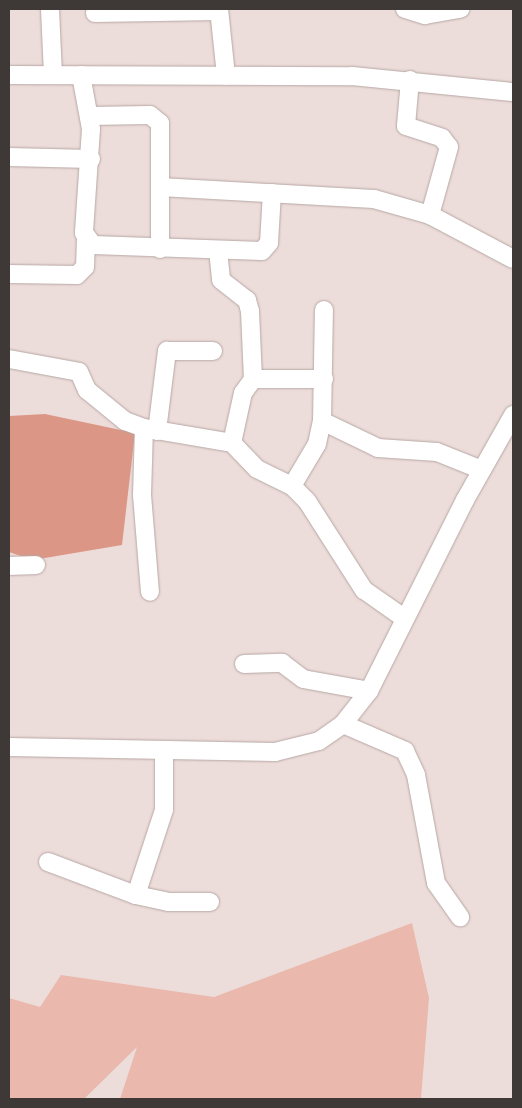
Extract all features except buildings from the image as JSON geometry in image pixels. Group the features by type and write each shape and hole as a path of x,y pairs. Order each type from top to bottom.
{"street":[{"path":"50,9 53,75"},
{"path":"405,9 425,15 460,9"},
{"path":"95,13 219,10 226,76"},
{"path":"9,75 226,76 410,80 513,92"},
{"path":"9,274 77,275 85,267 91,159 89,116 80,76"},
{"path":"410,80 406,126 442,138 449,146 430,215"},
{"path":"89,116 156,117 162,137 160,249"},
{"path":"9,157 91,159"},
{"path":"160,187 374,199 430,215 513,260"},
{"path":"86,240 103,246 160,249 218,250 266,248 272,193"},
{"path":"218,250 221,280 247,300 250,311 253,379 243,393 232,443"},
{"path":"292,486 317,444 322,421 324,310"},
{"path":"150,592 142,495 150,429 167,351 213,351"},
{"path":"9,360 79,372 87,390 125,421 150,429 232,443 257,469 292,486 322,519 364,590 404,618"},
{"path":"253,379 324,379"},
{"path":"9,747 274,752 319,740 343,724 369,691 404,618 513,415"},
{"path":"322,421 378,448 445,454 482,470"},
{"path":"9,566 36,565"},
{"path":"244,664 282,663 303,680 369,691"},
{"path":"343,724 405,751 416,775 436,883 460,917"},
{"path":"136,895 164,810 164,750"},
{"path":"48,862 136,895 168,902 210,902"}],"shaded area":[{"path":"45,414 135,433 122,545 33,560 9,552 9,416"},
{"path":"412,923 429,998 421,1099 120,1099 137,1047 84,1099 9,1099 9,998 40,1007 61,975 214,997"}]}
